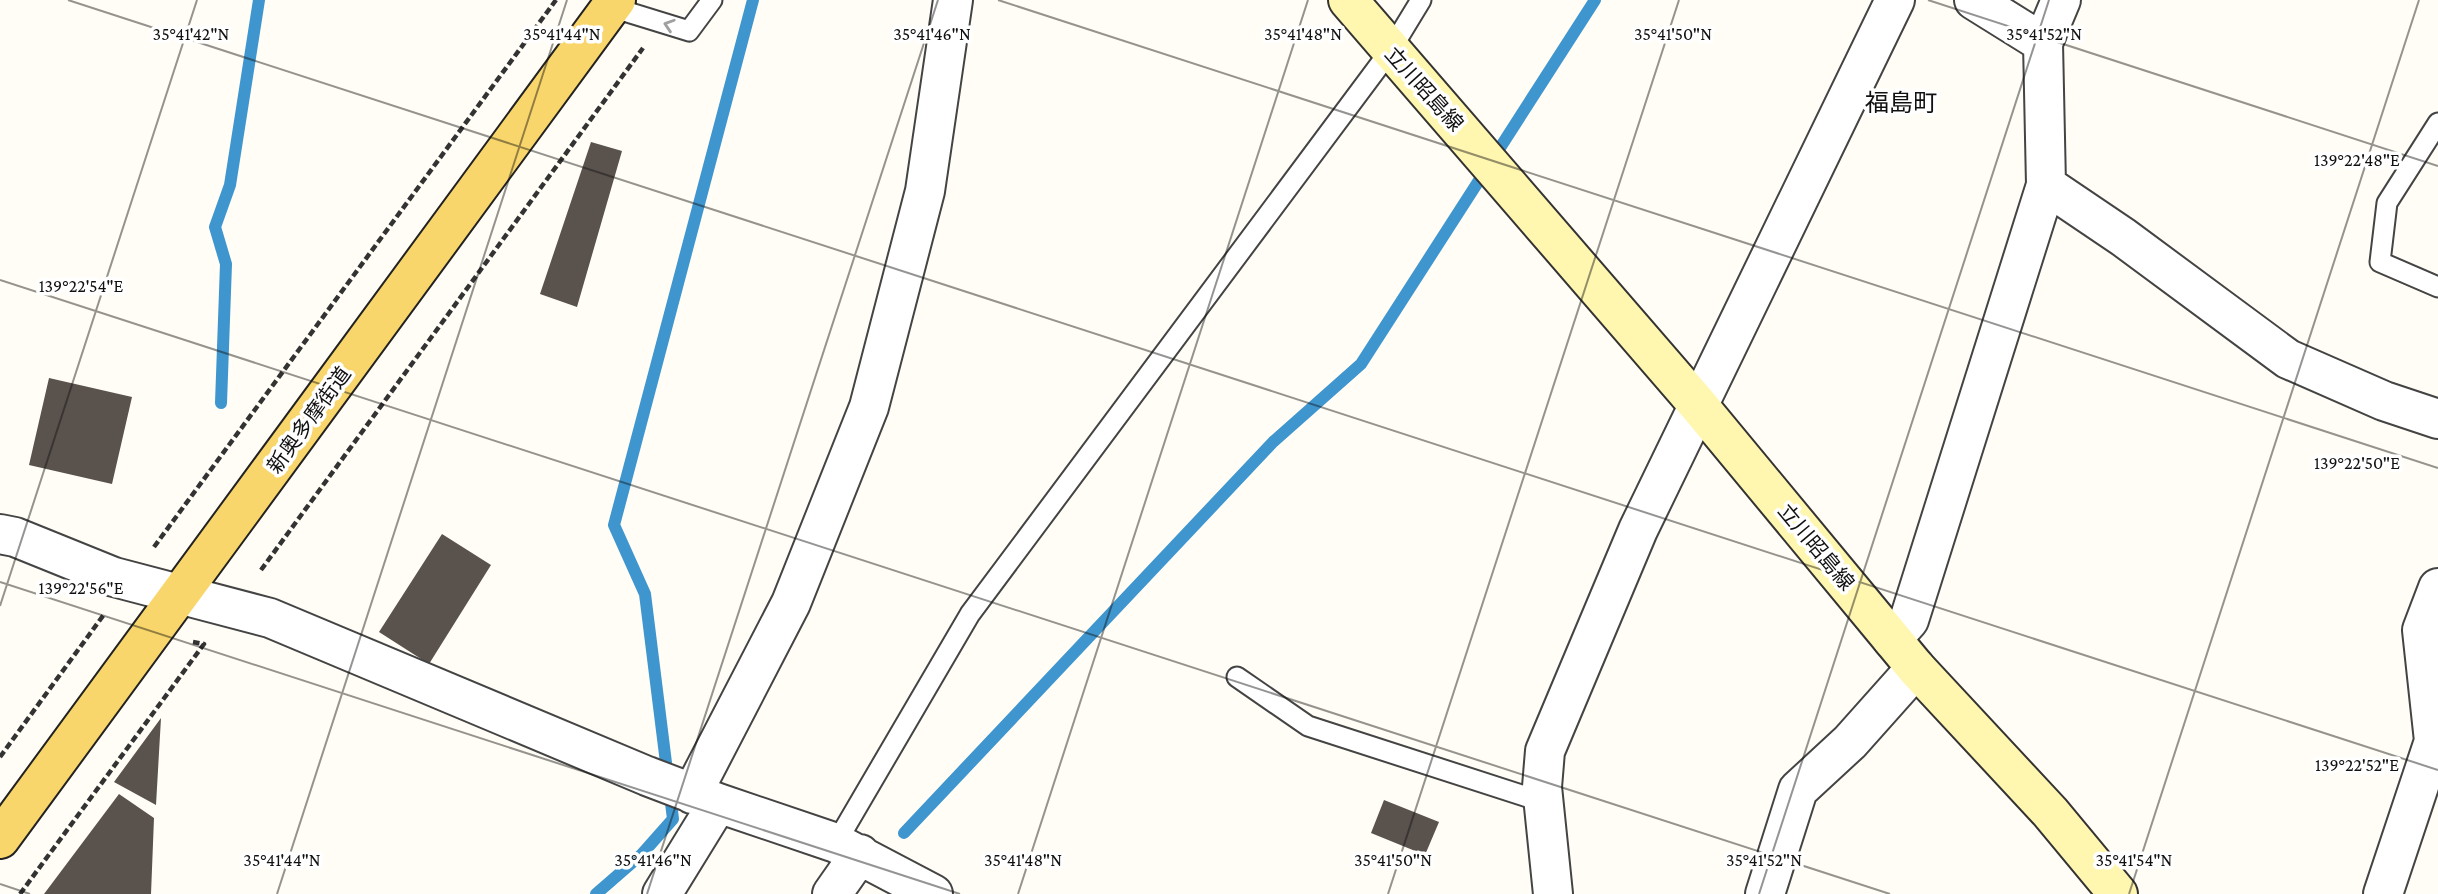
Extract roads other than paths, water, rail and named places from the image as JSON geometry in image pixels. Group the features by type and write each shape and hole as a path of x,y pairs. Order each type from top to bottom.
{"main road":[{"name":"立川昭島線","path":"1348,0 1699,406 1916,668 2050,813 2118,894"},
{"name":"新奥多摩街道","path":"0,839 614,3"}],"street":[{"path":"662,894 698,796 791,603 870,407 925,191 953,0"},
{"path":"1553,894 1543,802 1545,751 1638,530 1895,0"},
{"path":"1974,0 2043,43"},
{"path":"1892,639 1909,620 2046,185 2043,43 2061,0"},
{"path":"2046,185 2123,237 2288,359 2384,401 2438,419"},
{"path":"0,534 129,581 270,618 698,796 848,849 933,894"},
{"path":"2383,894 2434,741 2435,730 2422,630 2438,588"},
{"path":"1765,894 1798,790 1850,742 1916,668"},
{"path":"831,894 848,849"}],"lane":[{"path":"614,3 689,31 712,0"},
{"path":"848,849 970,614 1390,51 1421,0"},
{"path":"2438,123 2387,203 2380,262 2438,287"},
{"path":"1237,677 1308,726 1543,802"}],"waterway":[{"path":"221,403 226,264 215,227 230,185 259,0"},
{"path":"596,894 642,854 673,819 645,594 614,525 753,0"},
{"path":"904,833 1273,442 1361,364 1595,0"}],"district":[{"name":"福島町","path":"1901,103"}]}
